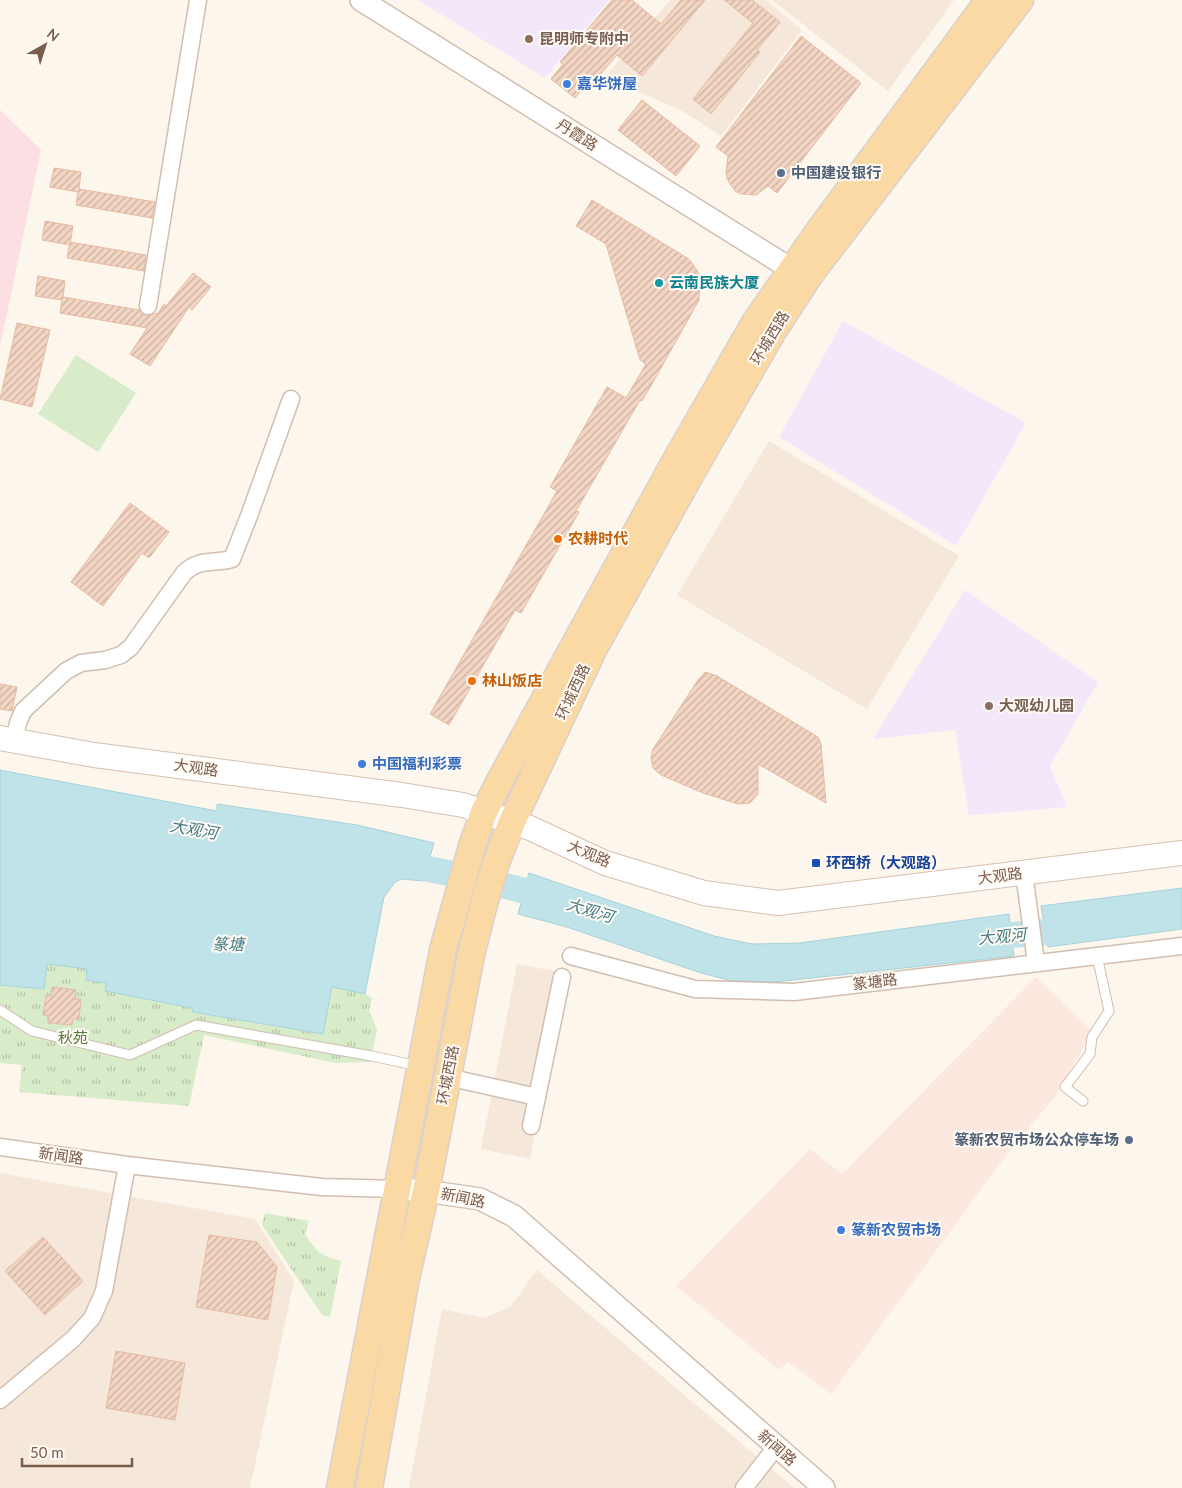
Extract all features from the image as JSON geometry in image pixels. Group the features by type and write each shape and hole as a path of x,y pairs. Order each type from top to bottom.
{"main road":[{"name":"环城西路","path":"340,1488 443,950 469,854 484,812 676,460 756,321 791,269 989,0"},
{"name":"环城西路","path":"369,1488 406,1278 426,1191 471,956 496,863 512,822 593,650 773,331 811,273 1020,0"},
{"name":"大观路","path":"7,739 94,755 437,800 484,812 512,822 605,863 704,893 778,903 1182,853"}],"street":[{"path":"148,306 198,0"},
{"name":"丹霞路","path":"362,0 791,269"},
{"path":"7,739 18,723 23,711 66,671 82,663 105,660 120,655 131,647 191,567 199,563 232,558 291,399"},
{"path":"1024,873 1036,963"},
{"name":"篆塘路","path":"571,956 695,989 794,992 1182,946"},
{"path":"531,1126 562,977"},
{"path":"447,1077 537,1097"},
{"name":"新闻路","path":"0,1147 127,1165 322,1187 426,1191 480,1199 514,1216 824,1488"},
{"path":"0,1400 73,1339 92,1318 104,1290 127,1165"},
{"path":"744,1488 776,1447"}],"lane":[{"path":"1084,1101 1064,1087 1090,1054 1092,1037 1109,1011 1097,956"},
{"path":"0,1010 32,1031 130,1055 196,1025 372,1056 422,1067"}],"shaded area":[{"name":"昆明师专附中","path":"418,0 609,0 545,78"},
{"path":"670,0 766,0 802,30 721,136 684,112 605,77"},
{"path":"772,0 954,0 888,91"},
{"path":"0,110 41,150 0,347"},
{"path":"843,321 1026,423 956,546 779,437"},
{"path":"769,441 959,556 867,709 677,595"},
{"name":"大观幼儿园","path":"965,590 1098,682 1050,766 1067,807 969,815 955,730 873,739"},
{"path":"517,964 565,973 530,1159 481,1149"},
{"name":"篆新农贸市场","path":"1036,977 1094,1033 1087,1041 1056,1096 996,1169 831,1394 788,1362 779,1370 676,1286 810,1149 842,1174"},
{"path":"0,1173 255,1219 294,1281 250,1488 0,1488"},
{"path":"537,1270 794,1488 409,1488 442,1309 484,1318 511,1306"}],"green space":[{"path":"76,355 136,393 98,452 38,414"},
{"name":"秋苑","path":"47,964 87,969 86,980 106,983 105,991 193,1008 193,1012 323,1034 332,987 365,994 372,998 369,1010 377,1030 370,1062 335,1063 204,1035 189,1106 19,1092 22,1065 0,1063 0,985 44,988"},
{"path":"265,1213 309,1221 305,1234 313,1245 324,1255 341,1261 330,1317 322,1315 262,1225"}],"water":[{"name":"篆塘","path":"0,770 217,811 217,804 357,825 434,843 423,881 402,879 395,882 384,897 365,994 332,987 323,1034 193,1012 192,1008 105,991 106,983 86,980 87,969 47,964 44,989 0,985"},
{"path":"529,873 714,936 752,944 800,943 1009,914 1014,956 775,982 732,981 698,972 567,927 518,914"},
{"path":"1182,888 1182,929 1048,947 1041,906"}],"building":[{"path":"612,0 632,0 661,24 681,0 705,0 642,76 617,55 588,89 585,86 575,98 551,79 563,64 560,62"},
{"path":"724,0 752,0 780,22 757,50 760,52 711,114 693,99 753,23"},
{"path":"801,36 861,83 777,193 768,186 756,195 741,194 735,191 727,179 728,156 716,147"},
{"path":"642,100 700,146 676,176 618,130"},
{"path":"54,168 81,172 79,189 155,202 152,218 76,205 78,192 50,187"},
{"path":"592,200 689,259 698,272 700,280 699,300 652,384 642,401 640,400 576,511 579,512 521,613 515,610 449,725 430,714 557,491 550,487 607,387 626,398 646,364 640,360 606,244 576,226"},
{"path":"45,221 73,226 70,245 42,240"},
{"path":"70,242 146,255 144,271 67,258"},
{"path":"193,273 211,287 192,310 189,307 150,366 130,354 147,328 60,313 62,300 35,296 38,276 65,281 63,297 139,310 142,314 151,315 158,313 164,304 166,306"},
{"path":"17,323 50,330 32,407 0,399"},
{"path":"130,503 169,532 149,558 142,553 103,606 71,582"},
{"path":"705,672 717,676 818,737 821,744 826,803 758,764 758,794 750,803 738,804 703,793 661,775 653,768 651,758 653,749"},
{"path":"0,684 17,687 12,711 0,709"},
{"path":"52,987 76,990 75,999 81,999 79,1019 73,1019 72,1025 48,1023 49,1016 43,1015 46,995 51,996"},
{"path":"209,1235 257,1242 277,1267 268,1320 196,1307"},
{"path":"43,1237 83,1281 45,1315 5,1271"},
{"path":"116,1351 185,1363 175,1420 106,1408"}],"waterway":[{"name":"大观河","path":"391,862 476,879 560,901"},
{"name":"大观河","path":"977,938 1080,927"}],"place":[{"name":"昆明师专附中","path":"529,39"},
{"name":"嘉华饼屋","path":"567,84"},
{"name":"中国建设银行","path":"781,173"},
{"name":"云南民族大厦","path":"659,283"},
{"name":"农耕时代","path":"558,539"},
{"name":"林山饭店","path":"472,681"},
{"name":"大观幼儿园","path":"989,706"},
{"name":"中国福利彩票","path":"362,764"},
{"name":"环西桥（大观路）","path":"816,863"},
{"name":"篆新农贸市场公众停车场","path":"1129,1140"},
{"name":"篆新农贸市场","path":"841,1230"}]}
